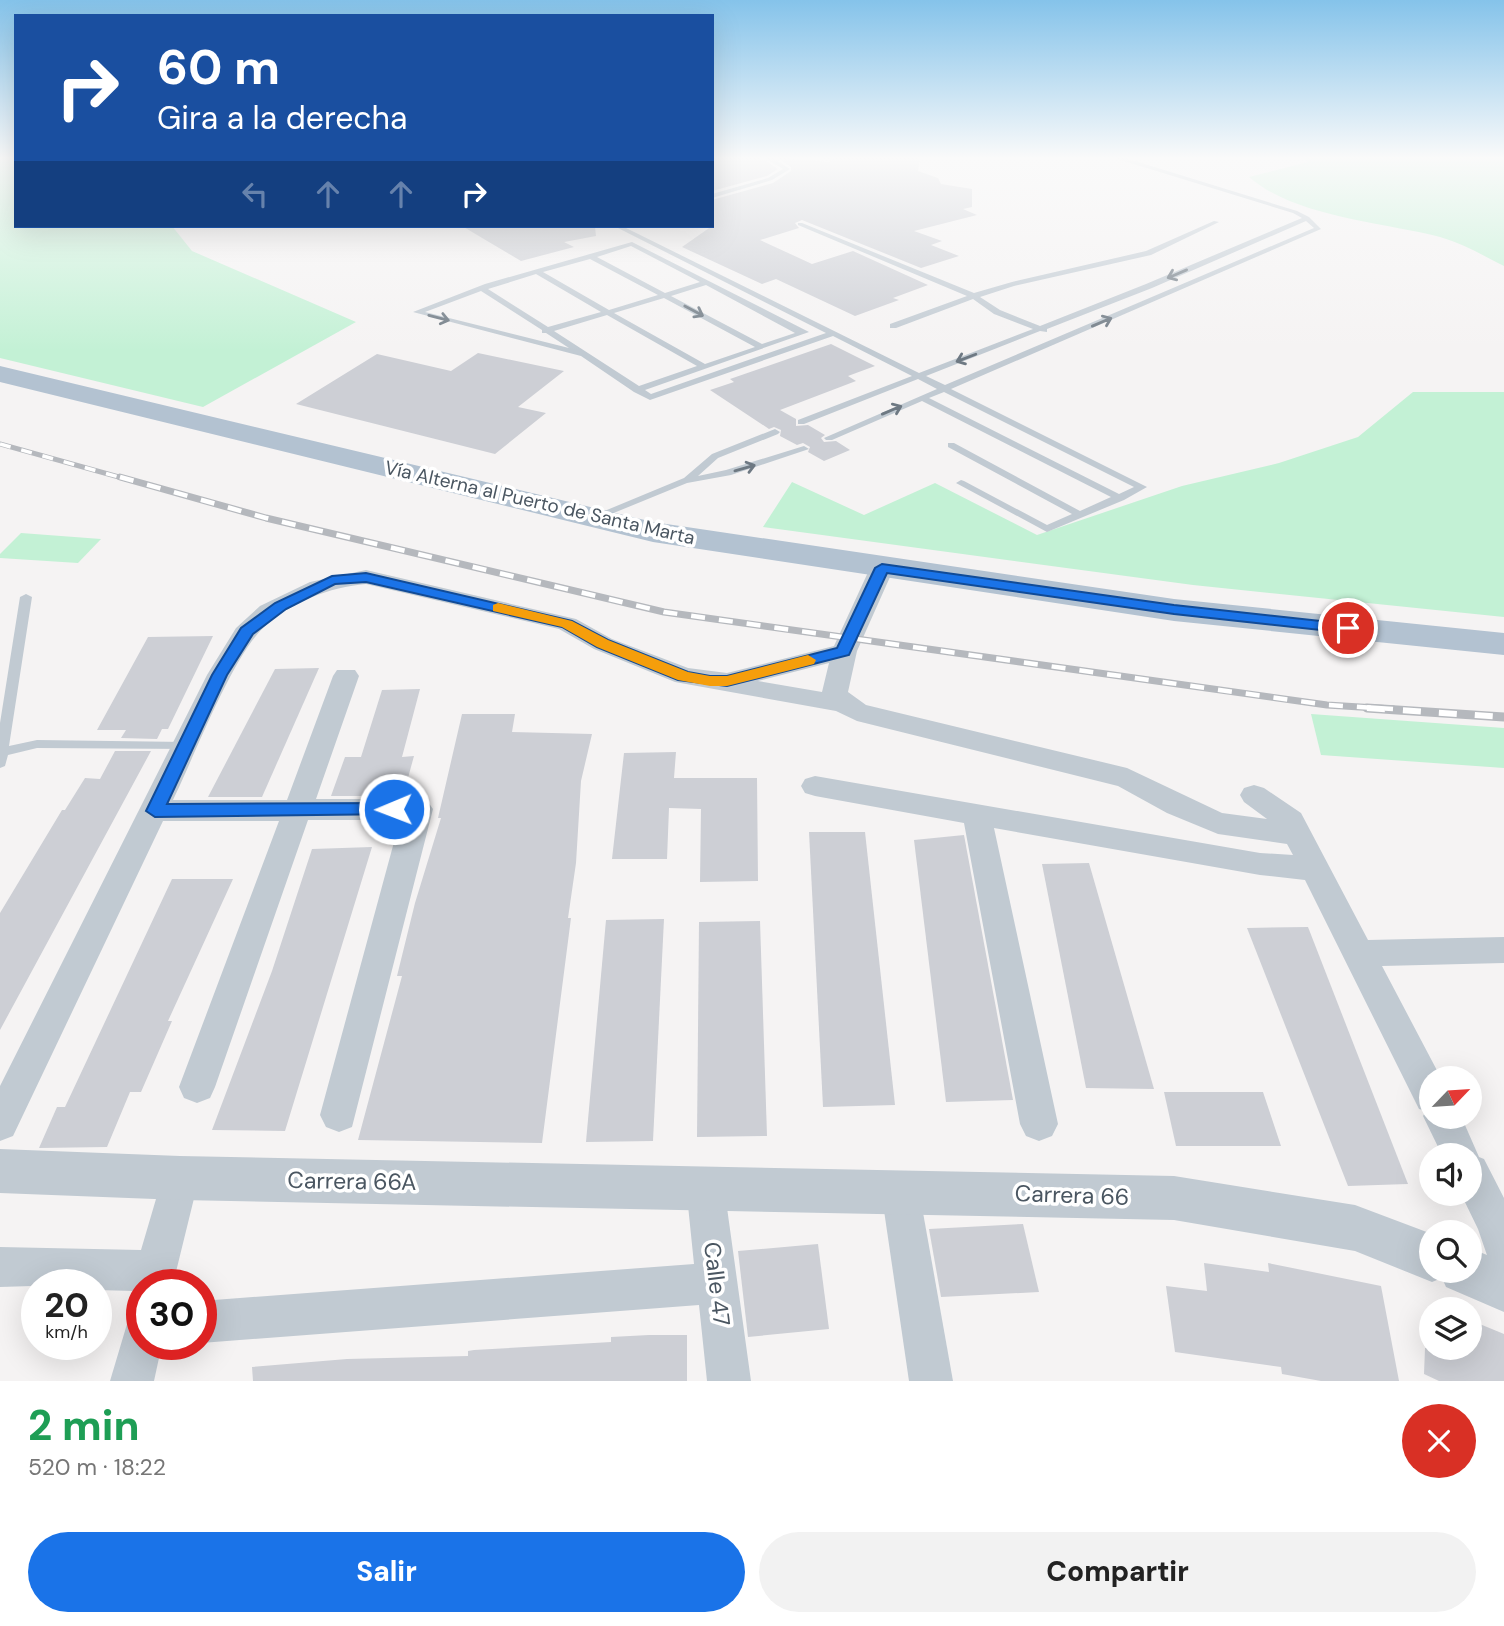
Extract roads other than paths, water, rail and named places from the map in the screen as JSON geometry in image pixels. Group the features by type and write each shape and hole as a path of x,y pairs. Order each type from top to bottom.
{"main road":[{"name":"Vía Alterna al Puerto de Santa Marta","path":"0,374 653,531 882,568 1174,610 1504,644"}],"street":[{"path":"843,704 835,693 844,651 882,568"},
{"path":"0,1124 220,675 247,631 310,589 332,580 366,578 567,624 603,644 684,676 843,704 857,712 1127,778 1177,806 1218,823 1297,834"},
{"path":"710,681 727,681 844,651"},
{"path":"197,1087 346,676"},
{"path":"816,786 1260,864 1315,869"},
{"path":"1254,795 1291,821 1419,1072"},
{"path":"155,811 418,809 339,1115"},
{"path":"977,815 1040,1124"},
{"path":"1358,953 1504,950"},
{"name":"Carrera 66A","path":"0,1171 180,1178 705,1186"},
{"path":"157,1269 180,1178"},
{"name":"Carrera 66","path":"705,1186 1174,1198 1355,1228 1419,1253"},
{"name":"Calle 47","path":"705,1186 729,1381"},
{"path":"900,1190 931,1381"},
{"path":"1482,1196 1497,1225 1504,1250"},
{"path":"0,1267 126,1276"},
{"path":"1482,1278 1504,1287"},
{"path":"217,1321 716,1283"},
{"path":"132,1381 137,1360"}],"lane":[{"path":"801,422 1149,286 1299,221"},
{"path":"829,438 1318,229 1310,221"},
{"path":"893,326 1012,284 1148,253 1216,222"},
{"path":"800,224 974,296 997,312 1064,338"},
{"path":"621,228 1142,486 1120,499 1047,529 961,483"},
{"path":"587,355 417,312 482,288 632,244 802,333"},
{"path":"1230,251 1252,259"},
{"path":"590,256 762,347"},
{"path":"537,272 704,367"},
{"path":"523,339 706,283"},
{"path":"1149,286 1170,294"},
{"path":"482,288 637,390 652,397 835,334"},
{"path":"637,390 821,327"},
{"path":"922,398 1120,499"},
{"path":"685,481 715,456 775,432"},
{"path":"951,445 1081,515"},
{"path":"594,517 685,481 728,473 804,449"},
{"path":"26,597 1,755 37,744 186,746"}],"railway":[{"path":"0,444 126,479"},
{"path":"120,477 266,518 664,612 1327,705 1393,709"},
{"path":"1367,708 1504,717"}]}
